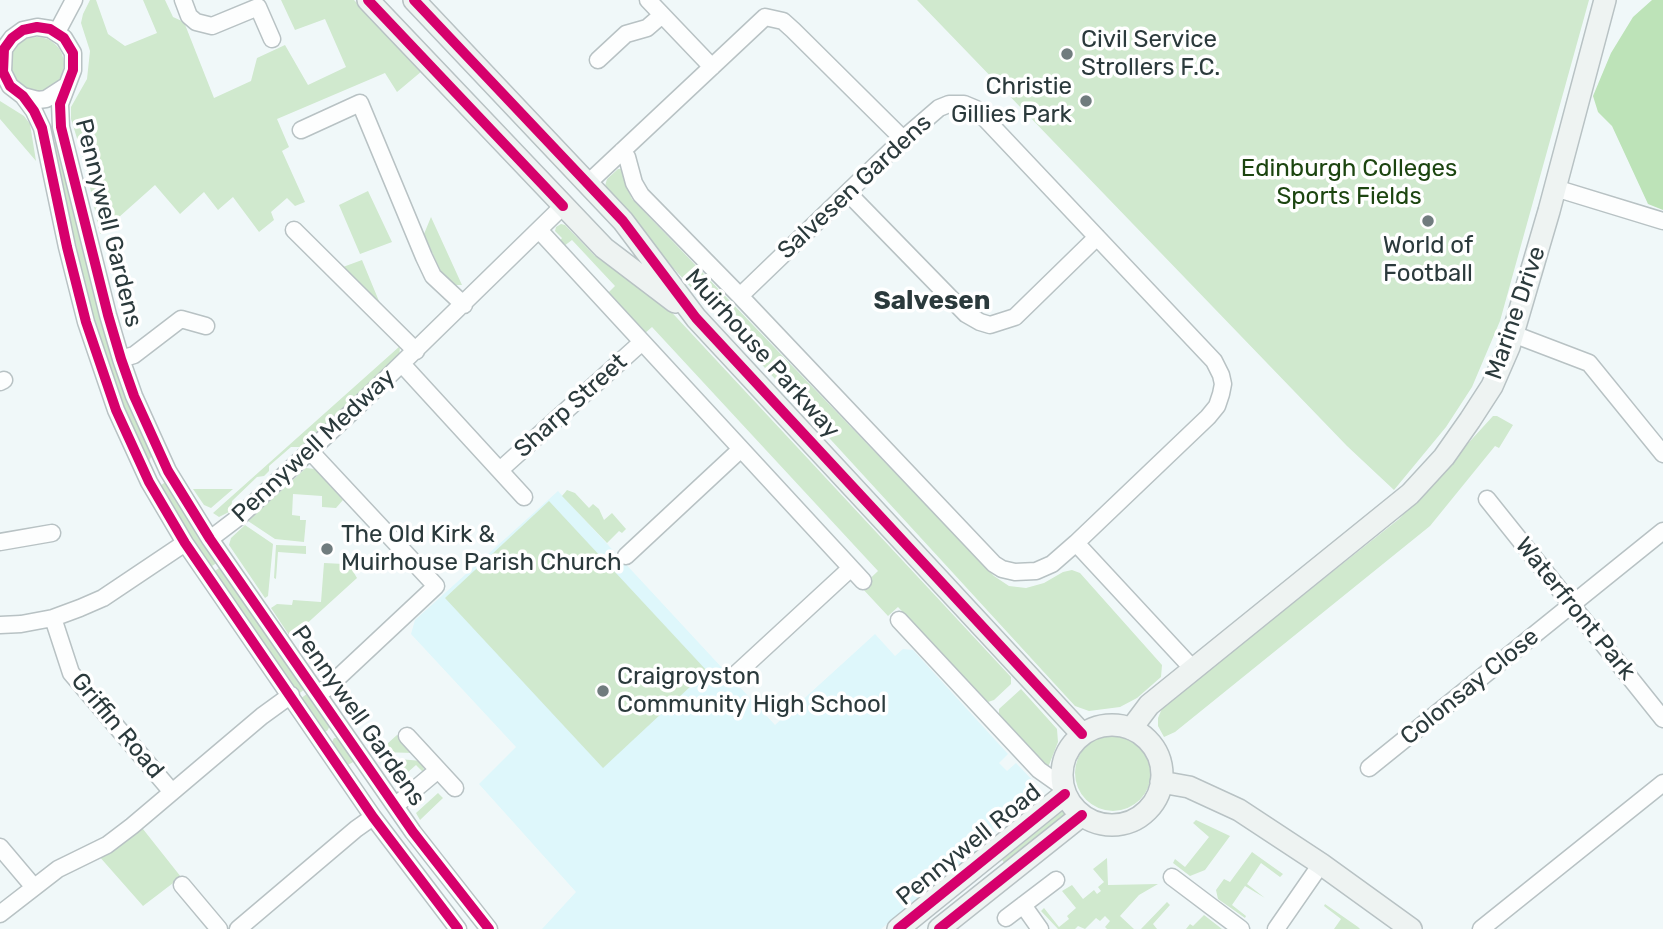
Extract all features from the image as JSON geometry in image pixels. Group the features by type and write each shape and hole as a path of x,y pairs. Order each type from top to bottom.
{"street":[{"path":"57,32 74,0"},
{"path":"183,0 189,16 196,22 212,26 258,8 272,39"},
{"name":"Muirhouse Parkway","path":"368,0 604,248 696,318"},
{"name":"Muirhouse Parkway","path":"414,0 623,221 696,318 1082,734"},
{"path":"648,0 712,67"},
{"name":"Marine Drive","path":"1131,729 1149,705 1410,494 1444,457 1471,420 1492,386 1513,334 1605,0"},
{"path":"598,60 626,34 647,28 662,15"},
{"path":"587,184 765,17 776,18 793,30 903,139"},
{"name":"Pennywell Gardens","path":"458,929 373,817 185,543 149,482 116,411 102,372 67,247 42,128 23,96 10,86 3,72 1,55 12,38 23,30 37,27 57,32 73,53 74,71 60,104 61,127 107,315 144,419 168,471 210,539 395,806 435,862 489,929"},
{"name":"Pennywell Gardens","path":"23,96 46,99 66,86"},
{"path":"302,130 360,103 433,275 464,305"},
{"name":"Salvesen Gardens","path":"949,104 964,104 976,109 1214,361 1223,384 1217,406 1052,564 1036,571 1015,572 1002,569 994,564 740,296 848,193 939,108 949,104"},
{"path":"622,151 627,157 634,183 641,195 740,296"},
{"path":"1555,188 1663,220"},
{"path":"848,193 966,314 990,325 1015,317 1097,237"},
{"name":"Pennywell Medway","path":"210,539 239,517 416,351 563,205"},
{"name":"Pennywell Medway","path":"294,230 416,351"},
{"path":"539,230 863,581"},
{"path":"121,359 134,355 177,314 206,326"},
{"path":"1513,334 1589,363 1663,454"},
{"name":"Sharp Street","path":"500,470 642,342"},
{"path":"402,364 524,496"},
{"path":"626,556 741,449"},
{"path":"310,451 436,586 318,694"},
{"path":"149,482 168,471"},
{"name":"Waterfront Park","path":"1487,499 1663,719"},
{"name":"Colonsay Close","path":"1369,768 1663,531"},
{"path":"0,542 52,533"},
{"path":"0,625 53,618 103,598 185,543"},
{"path":"1076,543 1193,669"},
{"path":"735,675 850,568"},
{"name":"Griffin Road","path":"53,618 71,673 172,792"},
{"path":"899,620 1039,770 1064,791 1082,815 1102,824 1117,825 1132,821 1150,808 1157,796 1161,782 1161,764 1154,748 1142,735 1131,729 1101,726 1082,734 1066,754 1062,770 1064,791"},
{"path":"0,914 58,869 107,845 291,695"},
{"path":"322,741 341,728"},
{"path":"407,736 455,788"},
{"path":"395,806 438,770"},
{"path":"1161,782 1189,787 1239,810 1321,864 1411,929"},
{"path":"1480,929 1663,783"},
{"name":"Pennywell Road","path":"898,929 1064,791"},
{"name":"Pennywell Road","path":"939,929 1082,815"},
{"path":"238,929 373,817"},
{"path":"0,847 33,886"},
{"path":"1276,929 1321,864"},
{"path":"1172,877 1241,929"},
{"path":"1006,918 1056,880"},
{"path":"182,886 219,929"},
{"path":"1023,905 1040,929"}],"shaded area":[{"name":"Craigroyston Community High School","path":"558,491 775,725 875,634 895,656 903,649 913,650 1008,754 999,763 1007,771 1016,763 1038,786 1038,796 992,826 996,836 881,929 542,929 576,892 479,784 516,747 411,634 415,620"}],"green space":[{"path":"90,0 96,0 108,34 125,46 157,33 143,0 165,0 173,17 184,22 214,98 251,81 257,58 285,45 308,85 346,67 325,19 295,30 281,0 354,0 422,71 397,92 385,73 277,119 289,147 282,151 305,202 295,206 287,198 271,212 274,220 259,232 233,197 218,210 204,192 180,214 155,185 100,234 85,164 71,119 71,107 87,79 90,51 81,23"},
{"name":"Edinburgh Colleges Sports Fields","path":"917,0 1589,0 1500,321 1472,387 1446,427 1394,490 1347,446"},
{"path":"1652,0 1663,0 1663,210 1648,204 1612,126 1598,112 1593,96 1611,53 1633,17"},
{"path":"37,37 56,45 64,64 56,83 37,91 18,83 10,64 18,45"},
{"path":"0,101 24,116 30,124 36,161 0,119"},
{"path":"59,141 109,349 122,387 152,455 149,461 127,417 93,320 52,143"},
{"path":"618,169 623,169 625,183 632,199 994,576 1009,586 1026,588 1044,583 1063,572 1072,570 1080,573 1162,665 1161,677 1137,698 1120,707 1089,711 1075,706 610,199 605,186 607,179"},
{"path":"368,191 392,242 360,254 339,205"},
{"path":"431,217 462,285 456,285 441,272 424,234"},
{"path":"561,224 595,256 664,304 1011,677 1011,684 994,700 988,702 898,607 888,616 861,587 878,571 652,327 644,334 607,294 615,286 572,240 564,246 559,242 562,238 555,231"},
{"path":"362,260 381,306 343,267"},
{"path":"400,346 399,360 300,447 291,447 269,466 269,471 264,476 257,477 232,501 231,511 219,517 213,513"},
{"path":"1493,416 1513,425 1499,448 1495,446 1430,526 1175,732 1164,737 1158,726 1163,706 1399,519"},
{"path":"306,468 315,469 343,500 336,508 322,507 322,496 293,494 292,515 306,520 304,542 275,539 248,521"},
{"path":"167,483 185,515 218,562 209,568 160,486"},
{"path":"193,489 233,489 211,508 204,505"},
{"path":"567,490 575,493 589,508 593,504 599,509 604,520 612,513 626,529 622,533 619,531 607,543 562,496"},
{"path":"549,501 707,671 603,768 445,598"},
{"path":"245,525 273,544 268,596 265,598 229,545 231,538"},
{"path":"276,545 306,546 306,554 278,552 276,579 274,578"},
{"path":"324,563 344,564 351,568 357,578 291,638 271,608 277,604 292,605 293,600 321,602"},
{"path":"222,566 305,689 297,695 212,573"},
{"path":"1021,689 1057,729 1058,742 1049,765 1045,767 999,716 999,709"},
{"path":"308,693 330,726 327,731 323,732 300,699"},
{"path":"397,735 415,753 378,752"},
{"path":"1113,735 1128,738 1140,746 1148,758 1151,773 1148,788 1140,800 1128,808 1113,811 1098,808 1086,800 1078,788 1075,773 1078,758 1086,746 1098,738"},
{"path":"334,738 339,738 355,761 346,766 331,744"},
{"path":"378,757 421,761 424,769 423,772 416,765 399,780 406,788 403,791"},
{"path":"438,793 443,798 420,820 416,813"},
{"path":"1063,809 1068,814 1005,864 1000,857"},
{"path":"1196,820 1230,836 1205,870 1190,876 1173,863 1175,859 1185,867 1209,837 1193,823"},
{"path":"139,824 181,877 143,906 98,855"},
{"path":"1252,852 1283,874 1280,877 1261,863 1247,884 1265,898 1245,886 1232,905 1246,916 1245,918 1218,899 1216,890 1224,879 1230,882"},
{"path":"1107,858 1108,885 1158,884 1139,895 1120,916 1134,929 1107,929 1105,927 1110,921 1105,916 1100,921 1096,918 1085,929 1078,926 1075,929 1058,929 1041,911 1044,908 1059,927 1069,919 1067,916 1076,908 1062,891 1072,885 1083,899 1094,890 1097,894 1101,891 1098,887 1104,882 1093,869"},
{"path":"1167,902 1170,905 1153,924 1157,929 1141,929"},
{"path":"1325,904 1360,929 1334,929 1341,919 1324,906"},
{"path":"1204,915 1222,929 1186,929 1190,924 1193,926"}],"cycle path":[{"path":"368,0 563,206"},
{"path":"414,0 623,221 696,318 1082,734"},
{"path":"458,929 373,817 185,543 149,482 116,410 86,322 42,128 34,111 23,96 10,86 3,72 4,49 12,38 23,30 37,27 50,29 64,38 73,53 73,70 60,104 61,127 121,359 134,396 168,471 210,539 413,832 489,929"},
{"path":"898,929 1065,794"},
{"path":"939,929 1082,815"}],"place":[{"name":"Civil Service Strollers F.C.","path":"1067,54"},
{"name":"Christie Gillies Park","path":"1086,101"},
{"name":"World of Football","path":"1428,221"},
{"name":"The Old Kirk & Muirhouse Parish Church","path":"327,549"},
{"name":"Craigroyston Community High School","path":"603,691"}],"district":[{"name":"Salvesen","path":"932,301"}]}
